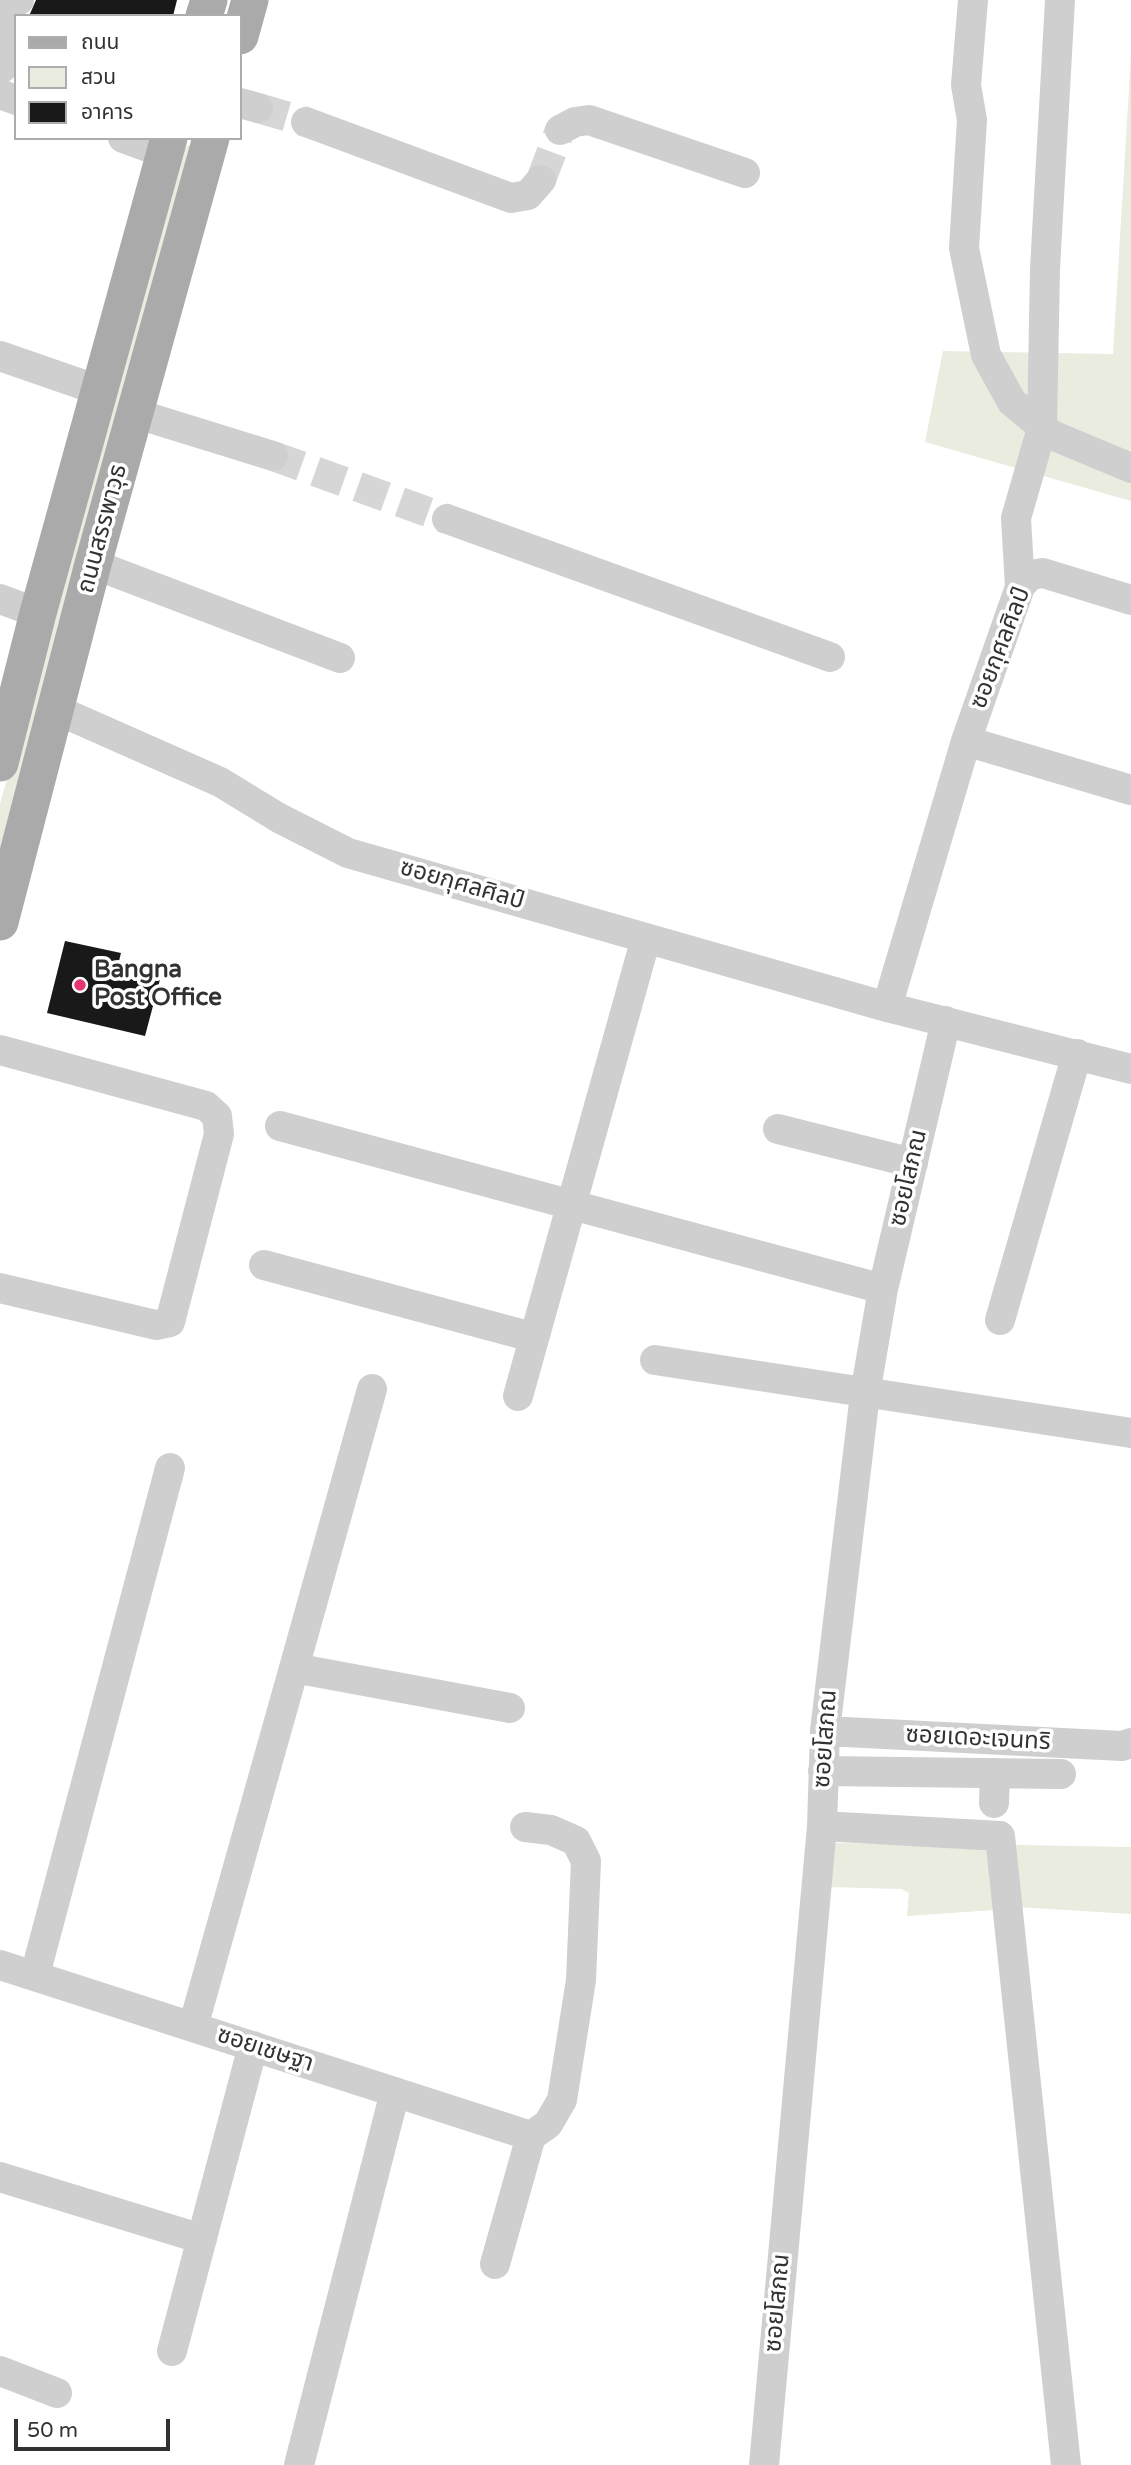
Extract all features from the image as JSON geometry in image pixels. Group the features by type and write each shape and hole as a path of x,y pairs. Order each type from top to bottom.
{"main road":[{"path":"242,29 250,0"},
{"name":"ถนนสรรพาวุธ","path":"0,922 93,564 210,140"},
{"name":"ถนนสรรพาวุธ","path":"0,763 38,613 167,146"}],"street":[{"path":"0,27 8,7 19,0"},
{"path":"973,0 966,85 972,120 964,248 986,355 1012,402 1042,428 1052,435 1131,468"},
{"path":"1020,587 1016,518 1042,428 1045,269 1060,0"},
{"path":"14,35 4,76 14,96"},
{"path":"560,130 575,122 589,120 745,173"},
{"path":"306,122 511,198 528,195 541,180"},
{"path":"134,140 167,146"},
{"path":"0,356 101,391"},
{"path":"134,413 273,456"},
{"path":"447,519 830,657"},
{"path":"93,564 340,658"},
{"name":"ซอยกุศลศิลป์","path":"887,1007 966,741 1020,587 1030,575 1043,573 1131,600"},
{"path":"0,599 38,613"},
{"name":"ซอยกุศลศิลป์","path":"57,710 220,782 279,818 348,853 887,1007 1131,1069"},
{"name":"ซอยกุศลศิลป์","path":"966,741 1131,790"},
{"path":"518,1396 532,1337 646,938"},
{"name":"ซอยโสภณ","path":"764,2465 822,1826 825,1731 865,1394 883,1289 946,1021"},
{"path":"0,1049 206,1106 217,1116 219,1134 170,1322 156,1325 0,1288"},
{"path":"1000,1320 1077,1054"},
{"path":"280,1126 883,1289"},
{"path":"778,1129 913,1163"},
{"path":"264,1265 532,1337"},
{"path":"654,1360 1131,1433"},
{"path":"193,2026 372,1389"},
{"path":"35,1975 170,1468"},
{"path":"293,1668 510,1708"},
{"name":"ซอยเดอะเจนทริ","path":"825,1731 1122,1746 1131,1743"},
{"path":"823,1771 1061,1774"},
{"path":"994,1803 995,1773"},
{"path":"822,1826 1000,1836 1066,2465"},
{"path":"495,2264 531,2136 548,2124 562,2100 580,1980 586,1861 576,1841 551,1830 525,1827"},
{"name":"ซอยเชษฐา","path":"0,1965 531,2136"},
{"path":"172,2351 253,2046"},
{"path":"299,2465 395,2092"},
{"path":"0,2177 202,2239"},
{"path":"0,2371 57,2393"}],"green space":[{"path":"1131,55 1131,501 925,442 943,351 1113,354"},
{"path":"188,145 194,146 0,862 0,804 180,155"},
{"path":"830,1843 983,1845 990,1852 994,1910 907,1916 909,1893 901,1889 829,1887"},
{"path":"1016,1845 1131,1847 1131,1914 1017,1907"}],"building":[{"path":"36,0 177,0 174,14 30,14"},
{"path":"65,941 121,953 119,961 162,972 145,1036 47,1013"}],"tunnel":[{"path":"258,108 306,122"},
{"path":"541,180 560,130"},
{"path":"273,456 447,519"}],"place":[{"name":"Bangna Post Office","path":"80,985"}]}
